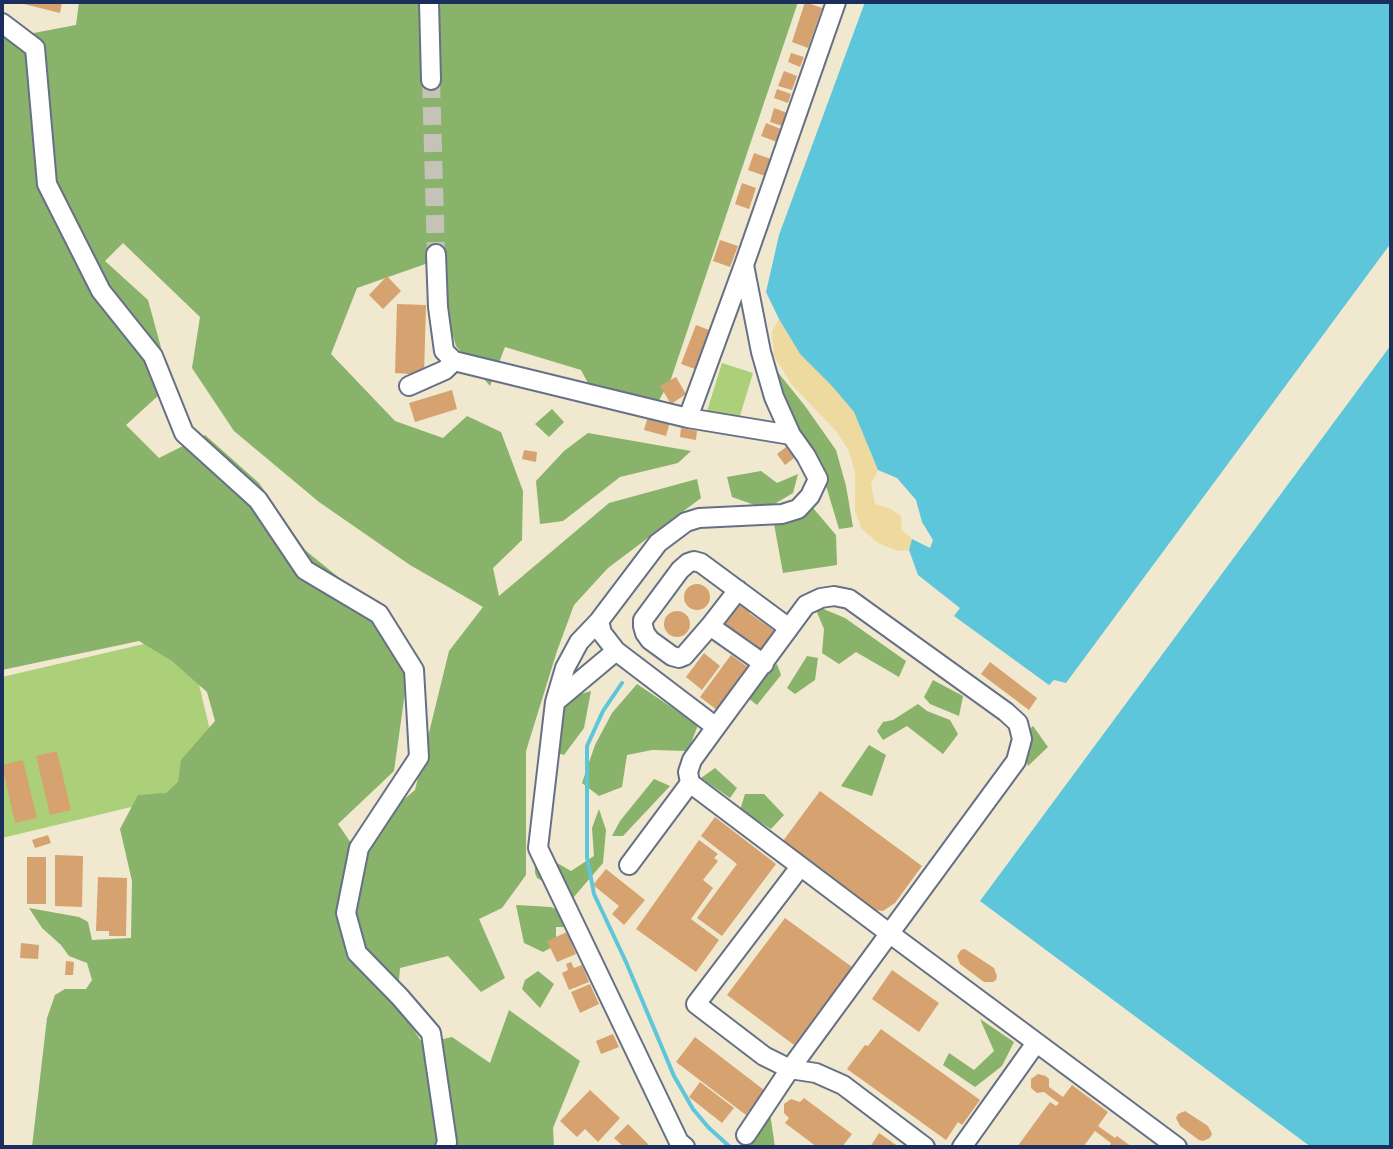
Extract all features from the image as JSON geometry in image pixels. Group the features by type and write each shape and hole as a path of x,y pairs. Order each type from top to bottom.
{"lane":[{"path":"429,2 431,80"},
{"path":"688,418 836,2"},
{"path":"2,23 35,48 47,184 101,291 153,356 184,433 258,500 305,570 379,614 414,670 419,757 359,848 346,913 357,953 431,1033 447,1142 445,1147"},
{"path":"436,254 444,351 454,361 688,418 791,435"},
{"path":"685,1147 679,1142 538,848 555,702 565,668 579,642 599,621 658,543 686,522 714,516 782,514 798,509 810,496 818,479 791,435 774,397 761,352 744,265"},
{"path":"409,386 445,370 454,361"},
{"path":"738,590 689,651 679,658 650,640 645,633 643,620 680,570 694,561 701,563 738,590 789,628"},
{"path":"746,1135 790,1069 889,933 1016,761 1022,739 1018,723 1006,712 849,599 834,596 806,605 692,760 688,772 690,783 800,867 889,933 1036,1043 1177,1147"},
{"path":"599,621 602,633 616,651 716,727"},
{"path":"710,626 764,664"},
{"path":"555,702 616,651"},
{"path":"629,865 690,783"},
{"path":"800,867 696,1004 764,1056 790,1069 816,1073 843,1085 925,1147"},
{"path":"962,1147 1036,1043"}],"green space":[{"path":"79,2 798,2 671,379 658,402 589,385 581,370 505,347 490,386 456,346 431,262 357,288 331,354 395,421 443,438 467,416 501,432 523,491 522,540 493,568 499,596 609,503 697,479 701,498 608,568 574,605 526,751 526,875 502,908 479,919 505,978 481,992 448,956 400,968 397,1004 423,1044 452,1037 490,1063 509,1010 580,1061 553,1128 554,1147 32,1147 47,1018 55,995 65,989 86,989 92,980 87,963 69,956 42,928 29,908 79,917 88,922 92,940 131,938 132,881 120,829 138,795 166,793 178,782 181,760 215,721 207,692 172,661 139,641 2,670 2,39 76,25","holes":["123,243 200,317 192,368 234,431 319,502 410,565 483,607 449,651 415,790 351,843 338,824 394,771 407,678 402,629 305,550 259,483 205,435 159,458 126,425 171,384 148,300 105,261"]},
{"path":"722,363 753,373 738,422 707,411"},
{"path":"772,365 836,450 853,527 839,529 827,489 780,397"},
{"path":"552,409 564,422 549,437 535,424"},
{"path":"588,433 691,451 678,463 620,477 563,521 540,524 536,481 564,451"},
{"path":"761,471 777,483 798,474 793,493 766,509 732,497 727,477"},
{"path":"813,508 836,535 837,565 783,573 774,524"},
{"path":"814,605 845,618 906,661 899,677 856,652 839,664 822,653 824,629"},
{"path":"187,634 223,785 2,838 2,677"},
{"path":"807,656 818,658 815,680 795,694 787,688"},
{"path":"777,664 781,675 757,705 748,698"},
{"path":"933,680 963,696 959,716 930,704 924,697"},
{"path":"637,684 698,725 688,751 652,750 627,755 622,787 599,796 582,783 595,745 612,713"},
{"path":"591,691 584,728 564,755 540,748 547,713 571,697"},
{"path":"918,704 950,720 958,734 943,754 907,726 883,740 877,731 883,722 893,720"},
{"path":"1033,726 1048,747 1028,766 1018,740"},
{"path":"869,745 886,755 872,796 841,786"},
{"path":"715,768 737,788 730,798 701,778"},
{"path":"654,779 670,786 623,836 612,836 620,821"},
{"path":"745,794 764,794 784,815 771,829 740,810"},
{"path":"599,809 606,830 603,863 573,898 537,878 534,823 552,860 571,871 594,856 592,828"},
{"path":"516,905 551,907 585,923 613,988 571,927 556,927 556,945 543,952 524,943"},
{"path":"538,971 554,984 540,1008 522,989 525,980"},
{"path":"980,1019 1014,1042 1002,1066 975,1087 943,1065 949,1053 974,1070 994,1051"},
{"path":"770,1113 775,1147 740,1147 745,1143"}],"sand":[{"path":"779,319 800,354 854,412 878,470 871,484 875,504 901,516 902,530 912,539 909,550 898,551 878,543 862,529 855,511 855,472 848,449 835,430 792,385 774,356 772,331"}],"water":[{"path":"865,2 1391,2 1391,243 1066,683 1054,680 1049,685 954,616 960,608 918,575 909,550 912,539 930,548 933,540 922,522 916,500 897,478 878,470 854,412 800,354 766,292 779,235"},
{"path":"1391,345 1391,1147 1311,1147 980,901"}],"building":[{"path":"16,2 62,2 60,13"},
{"path":"805,2 822,8 808,48 792,42"},
{"path":"791,53 804,57 800,67 788,62"},
{"path":"784,71 797,76 792,90 778,86"},
{"path":"777,89 791,94 788,103 774,98"},
{"path":"774,108 787,113 782,126 770,122"},
{"path":"766,123 781,129 777,142 761,136"},
{"path":"754,153 771,159 765,176 748,170"},
{"path":"742,183 756,188 749,209 735,204"},
{"path":"720,240 738,246 730,267 713,261"},
{"path":"387,276 401,291 383,309 369,295"},
{"path":"397,304 426,305 424,375 395,373"},
{"path":"696,325 709,330 695,369 681,364"},
{"path":"676,377 686,394 671,404 660,386"},
{"path":"452,390 457,409 415,422 409,403"},
{"path":"648,416 670,422 666,436 644,430"},
{"path":"681,428 697,431 696,440 680,437"},
{"path":"786,447 794,458 785,465 777,454"},
{"path":"524,450 537,452 536,462 522,459"},
{"path":"697,584 707,587 710,597 707,607 697,610 687,607 684,597 687,587"},
{"path":"737,601 776,632 761,654 720,625"},
{"path":"677,611 687,614 690,624 687,634 677,637 667,634 664,624 667,614"},
{"path":"704,653 720,666 702,690 686,677"},
{"path":"731,655 749,668 717,710 700,697"},
{"path":"990,662 1037,698 1029,710 981,674"},
{"path":"57,751 71,810 50,815 36,756"},
{"path":"23,760 37,818 15,823 2,765"},
{"path":"820,791 922,866 895,903 883,911 874,910 783,841"},
{"path":"715,817 776,864 722,936 697,918 737,864 701,836"},
{"path":"48,835 51,843 35,848 32,840"},
{"path":"699,840 718,854 714,858 718,861 703,880 713,888 691,919 719,940 696,972 636,929"},
{"path":"55,855 83,856 82,907 55,906"},
{"path":"27,857 46,857 46,904 27,904"},
{"path":"606,869 645,900 624,925 612,914 619,906 593,885"},
{"path":"98,877 127,878 126,936 109,936 109,931 96,931"},
{"path":"785,918 852,967 794,1045 727,995"},
{"path":"567,932 576,954 557,962 547,941"},
{"path":"21,943 39,945 38,959 20,958"},
{"path":"965,949 994,968 996,980 984,982 960,964 957,956"},
{"path":"66,961 74,962 73,975 65,975"},
{"path":"571,962 574,968 582,965 589,982 569,990 562,973 568,970 566,964"},
{"path":"892,970 939,1003 919,1032 872,999"},
{"path":"590,984 599,1004 580,1013 571,992"},
{"path":"881,1029 980,1100 962,1125 958,1122 946,1140 847,1069"},
{"path":"613,1034 619,1047 601,1054 596,1041"},
{"path":"695,1037 764,1090 746,1115 676,1062"},
{"path":"1038,1074 1046,1076 1049,1087 1063,1097 1072,1085 1108,1112 1098,1126 1132,1147 1109,1147 1111,1143 1095,1131 1083,1147 1017,1147 1050,1102 1056,1106 1059,1103 1044,1092 1037,1093 1031,1088 1031,1079"},
{"path":"700,1082 734,1108 722,1123 689,1097"},
{"path":"590,1090 620,1118 598,1142 585,1129 577,1137 560,1121"},
{"path":"804,1098 852,1134 842,1147 817,1147 785,1123 789,1118 784,1113 784,1104 791,1099 800,1102"},
{"path":"1185,1111 1208,1126 1212,1134 1210,1138 1199,1140 1180,1126 1176,1118"},
{"path":"628,1124 648,1144 646,1147 624,1147 614,1138"},
{"path":"879,1133 899,1147 870,1147"}],"waterway":[{"path":"622,683 603,711 587,746 587,857 594,894 674,1076 693,1109 730,1147"}],"tunnel":[{"path":"431,80 436,254"}]}
